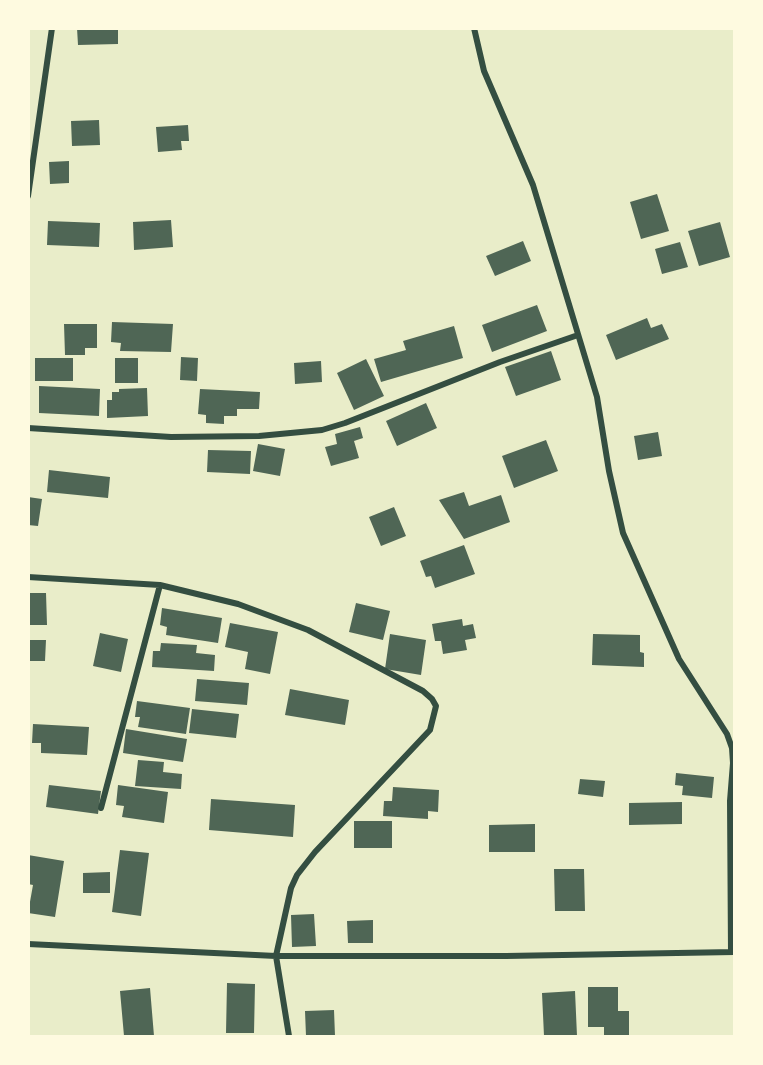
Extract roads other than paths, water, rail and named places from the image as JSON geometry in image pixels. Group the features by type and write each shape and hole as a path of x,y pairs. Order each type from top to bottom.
{"street":[{"path":"28,196 52,28"},
{"path":"28,944 276,956 506,956 733,952 732,748 727,734 679,659 623,533 609,471 597,397 533,185 483,71 474,28"},
{"path":"28,428 171,437 259,436 322,430 500,362 578,335"},
{"path":"28,577 160,585 238,604 308,630 423,691 436,706 433,723 425,737 360,803 297,875 287,900 276,956 289,1036"},
{"path":"101,808 160,585"}]}
